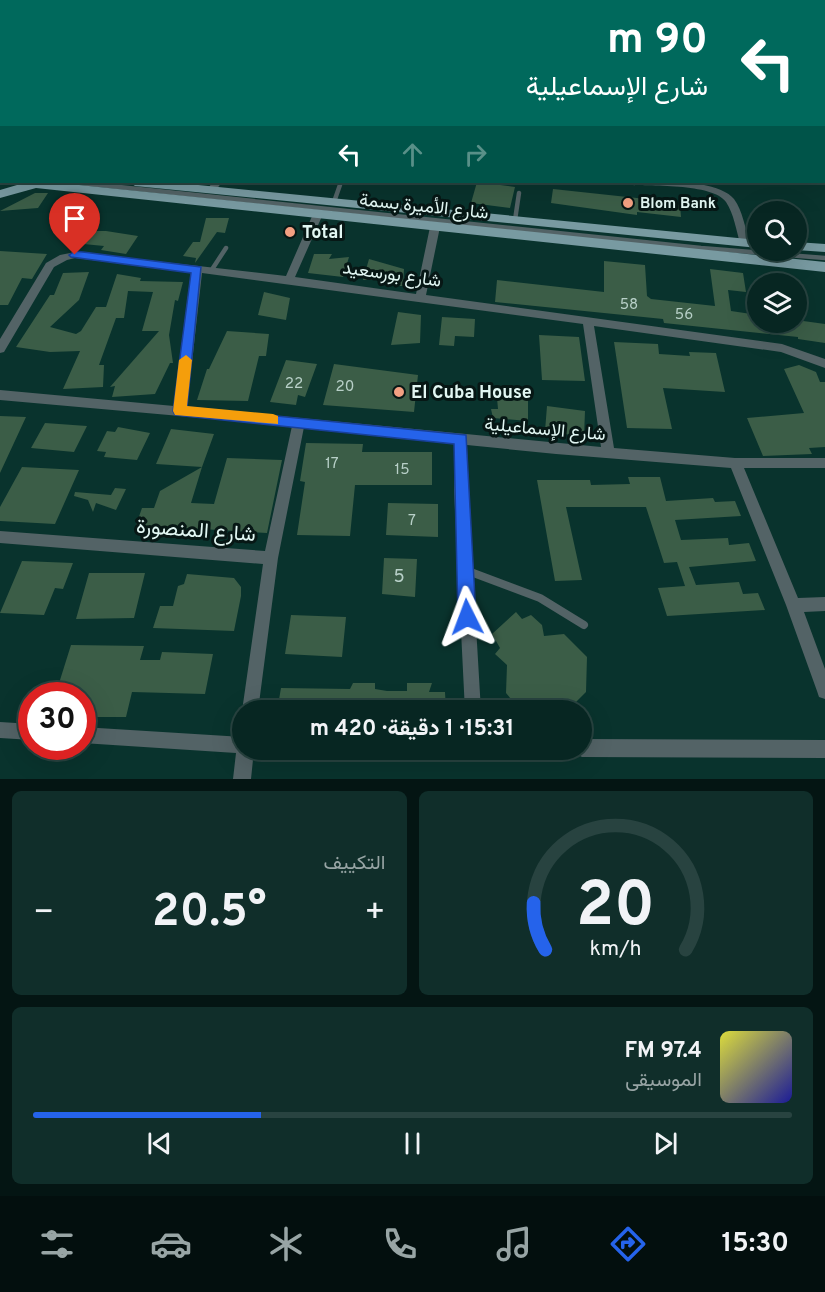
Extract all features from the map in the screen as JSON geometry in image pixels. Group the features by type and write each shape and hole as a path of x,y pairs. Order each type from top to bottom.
{"main road":[{"path":"0,194 15,188 41,183"},
{"name":"شارع الأميرة بسمة","path":"54,183 435,227 825,267"},
{"name":"شارع الأميرة بسمة","path":"162,183 215,185 334,202 747,243"},
{"path":"807,247 825,248"}],"street":[{"path":"637,183 710,189 724,194 730,200 747,235"},
{"path":"289,280 318,214"},
{"path":"420,298 435,227"},
{"name":"شارع بورسعيد","path":"0,349 51,265 64,256 85,255 289,280 782,348 825,364"},
{"path":"180,411 197,269"},
{"path":"588,323 608,453"},
{"name":"شارع الإسماعيلية","path":"0,395 608,453 735,463 825,463"},
{"path":"271,558 299,422"},
{"path":"461,439 464,569 472,700"},
{"path":"735,463 794,605 825,692"},
{"name":"شارع المنصورة","path":"0,537 271,558 252,700"},
{"path":"794,605 825,604"},
{"path":"0,730 18,731"},
{"path":"96,736 232,744"},
{"path":"592,748 825,749"},
{"path":"242,779 244,760"}],"lane":[{"path":"81,183 701,248 825,258"},
{"path":"334,202 341,183"},
{"path":"515,220 519,193"},
{"path":"211,271 226,248"},
{"path":"464,569 540,598 584,624"}],"building":[{"path":"477,183 515,187 510,208 471,203"},
{"name":"Blom Bank","path":"553,189 674,202 680,205 681,217 637,212 637,215 551,203"},
{"path":"35,193 48,193 38,208 0,211"},
{"path":"206,218 229,218 225,233 217,232 195,263 196,258 183,256 193,242 200,242"},
{"path":"74,231 106,231 138,236 126,254 101,250 104,246 63,242"},
{"path":"0,251 47,254 32,279 22,278 8,305 0,305"},
{"path":"314,254 332,254 329,259 349,257 343,277 308,273"},
{"path":"369,259 404,269 403,286 388,286 389,280 363,280"},
{"path":"604,261 645,265 647,296 651,299 715,306 710,269 743,273 746,292 728,290 731,311 747,313 747,332 664,323 663,319 495,302 497,280 604,292"},
{"path":"89,272 79,300 50,327 76,334 81,331 96,307 106,307 117,274 141,278 140,281 183,282 178,301 175,300 169,335 173,363 170,363 155,394 112,397 115,386 110,387 159,331 142,331 153,292 128,291 124,318 116,318 99,365 104,365 103,387 63,389 80,351 50,352 16,347 50,295 54,295 63,273"},
{"path":"264,292 290,298 286,320 258,315"},
{"path":"398,312 421,315 420,343 391,345"},
{"path":"442,317 475,319 474,337 455,336 454,346 439,345"},
{"path":"807,322 825,324 825,343 798,339 798,337 760,333 807,333"},
{"path":"227,331 269,334 266,356 259,356 248,401 197,400 207,369"},
{"path":"539,335 579,337 585,381 542,380"},
{"path":"614,342 658,344 659,354 690,356 689,352 716,353 725,392 663,388 672,429 627,428"},
{"path":"286,360 317,364 305,397 298,395 296,405 270,402"},
{"path":"334,364 418,375 414,412 323,405"},
{"path":"799,365 816,372 820,382 825,382 825,447 809,448 812,454 763,456 747,418 804,413 784,369"},
{"path":"496,387 528,390 528,421 493,418 491,409 498,409"},
{"path":"547,406 585,411 584,437 545,431"},
{"path":"0,416 26,417 0,473"},
{"path":"45,423 87,426 74,452 31,448"},
{"path":"118,427 150,433 137,460 104,457 106,452 97,451 107,431 115,432"},
{"path":"171,429 214,434 202,467 156,464"},
{"path":"306,443 363,444 362,452 432,452 432,485 355,485 350,536 297,535 305,482 300,481"},
{"path":"227,458 282,460 267,533 136,525 142,508 154,508 160,491 202,467 191,503 214,504"},
{"path":"22,467 79,470 55,524 0,521 0,507"},
{"path":"628,477 660,477 666,501 713,498 715,502 735,501 741,516 675,520 681,540 728,538 729,545 749,543 756,561 689,567 696,585 739,582 743,594 758,593 765,610 667,616 658,588 685,586 677,562 664,563 646,507 566,507 582,580 555,581 537,480 590,480 591,485 630,484"},
{"path":"115,488 126,489 116,510 96,503 93,512 88,500 74,496 75,492 111,495"},
{"path":"388,503 438,504 438,537 386,535"},
{"path":"384,558 417,559 415,597 382,594"},
{"path":"22,561 73,563 63,589 55,588 44,615 0,613"},
{"path":"89,573 145,573 134,618 76,619"},
{"path":"187,574 234,578 241,587 241,596 234,631 153,628 160,606 173,606 178,586 184,584"},
{"path":"516,612 522,619 531,615 542,625 544,636 564,634 587,657 586,692 578,700 512,700 506,693 507,665 495,654 500,648 492,634"},
{"path":"291,615 346,617 342,657 285,654"},
{"path":"71,645 144,646 140,660 160,660 162,652 213,654 205,694 132,692 126,717 96,717 96,682 59,682"},
{"path":"353,683 375,683 375,689 407,691 407,683 432,683 429,692 445,692 445,700 279,700 281,688 350,689"}],"slow traffic":[{"path":"186,360 180,411 273,420"}],"place":[{"name":"Blom Bank","path":"628,203"},
{"name":"Total","path":"290,232"},
{"name":"El Cuba House","path":"399,392"}],"route":[{"path":"75,255 197,269 180,411 461,439 467,617"}]}
